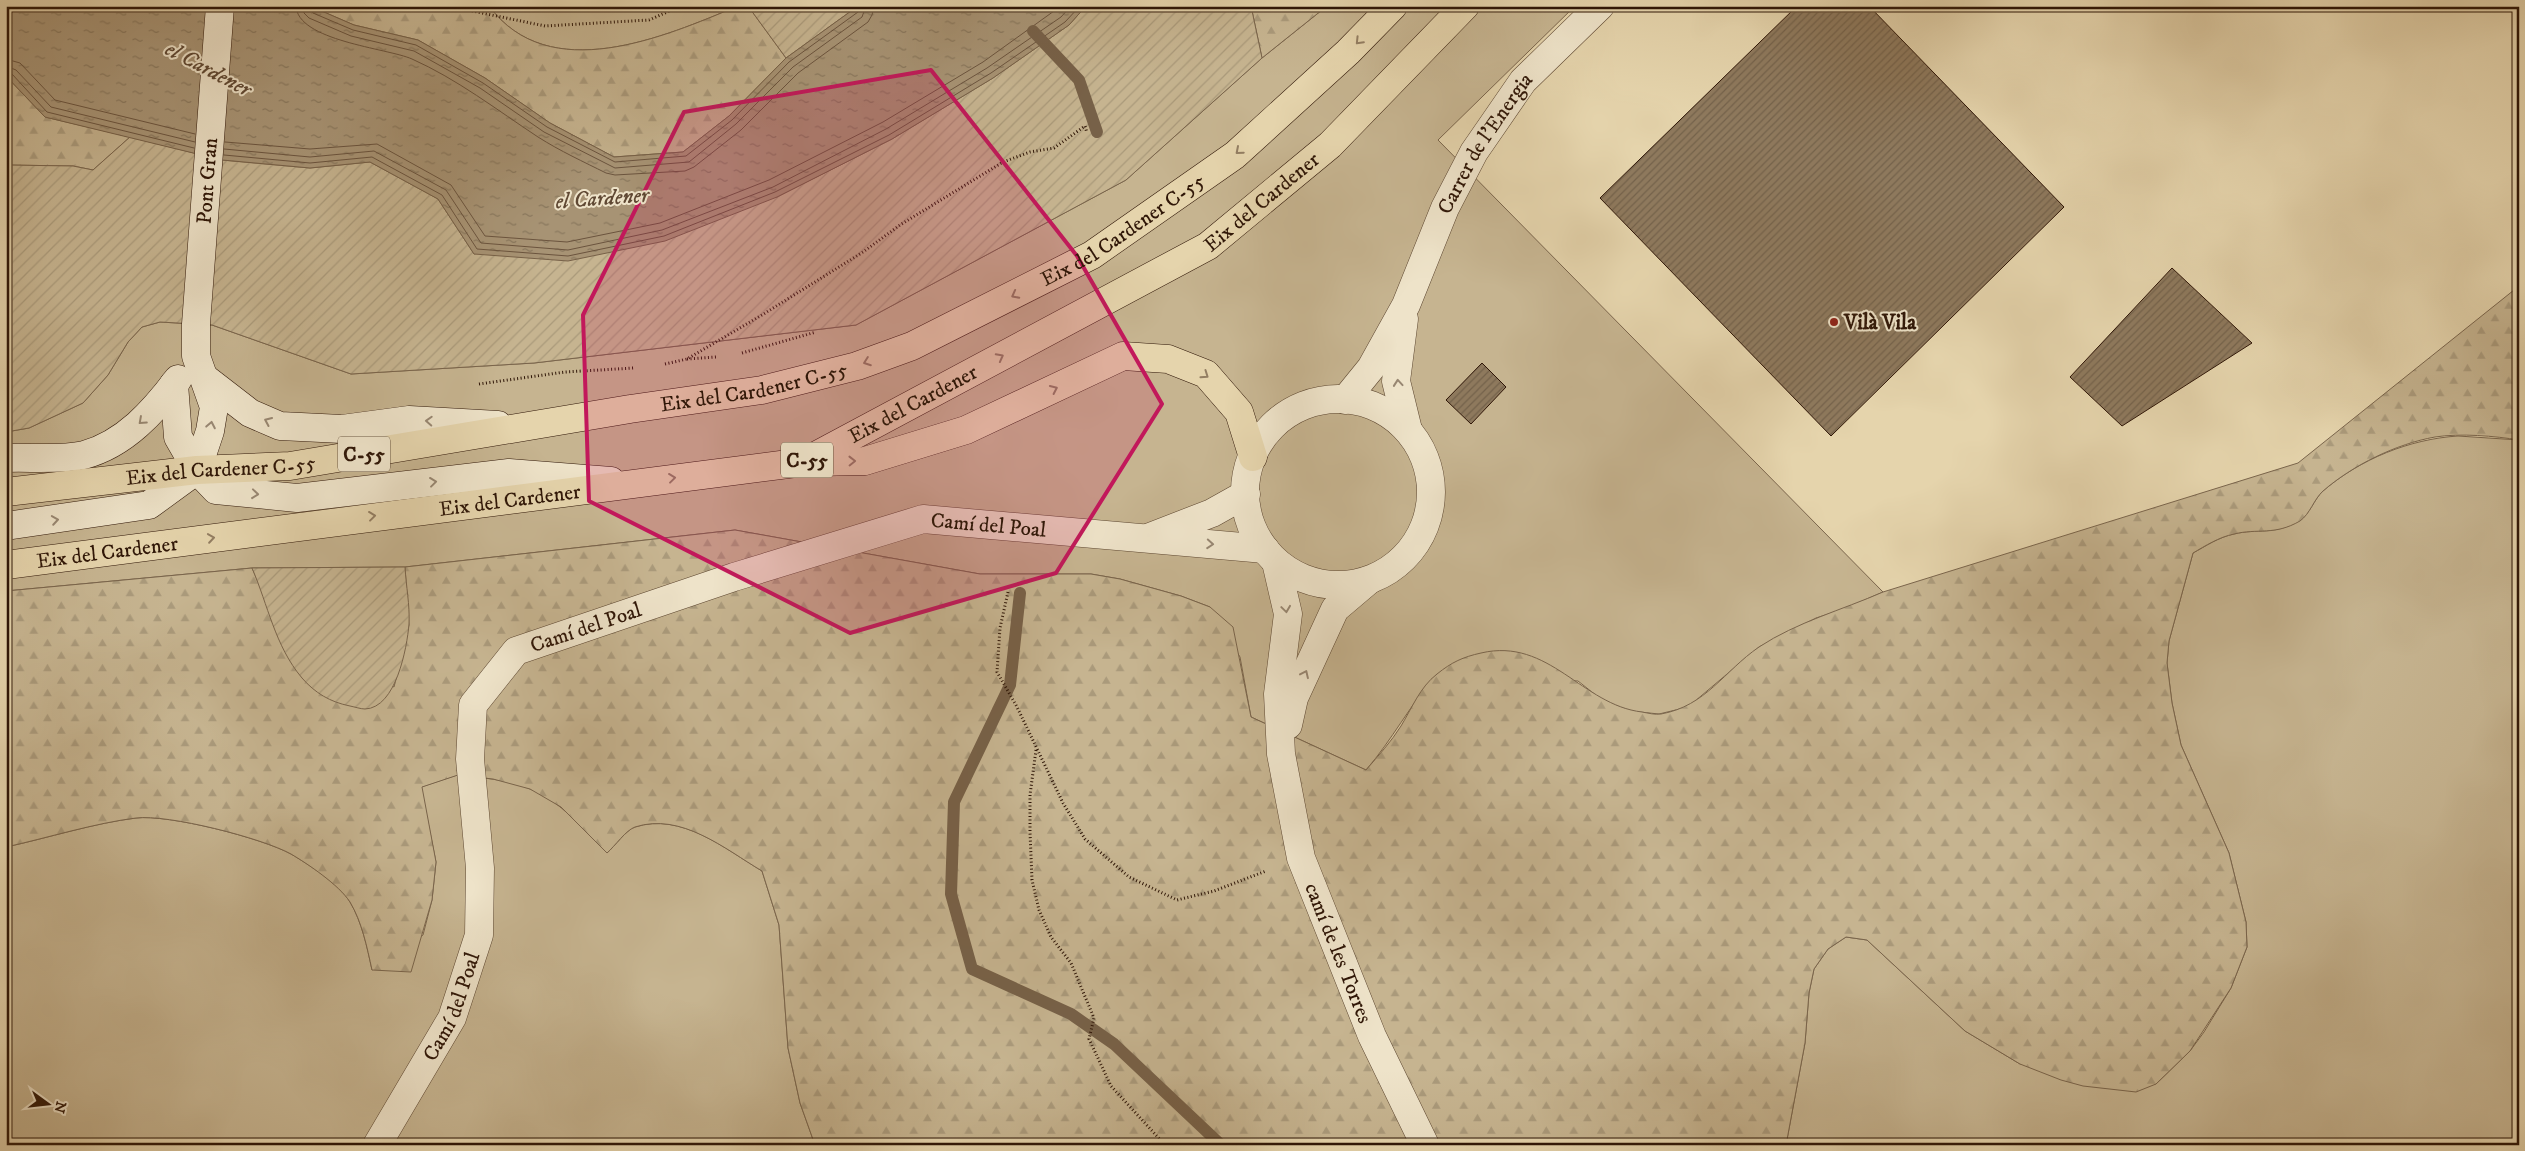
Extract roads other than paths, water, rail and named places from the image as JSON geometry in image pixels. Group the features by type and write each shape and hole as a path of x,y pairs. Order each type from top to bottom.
{"main road":[{"name":"Eix del Cardener C-55","path":"6,492 197,470 290,466 630,409 762,390 857,366 912,346 1092,255 1235,155 1348,52 1393,6"},
{"name":"Eix del Cardener","path":"6,565 804,462 1208,246 1330,145 1466,6"},
{"path":"804,462 865,460 966,430 1123,356 1168,359 1206,374 1238,412 1253,457"}],"street":[{"name":"Pont Gran","path":"197,470 210,431 214,407 201,367 196,324 220,6"},
{"name":"Carrer de l'Energia","path":"1406,305 1445,208 1474,152 1523,81 1600,6"},
{"path":"1345,400 1371,368 1406,305"},
{"path":"1281,754 1294,698 1335,609 1368,581 1389,570 1406,556 1419,537 1428,516 1431,493 1430,476 1425,460 1408,430 1396,381 1406,305"},
{"path":"6,458 83,455 112,443 136,426 158,406 174,384 201,367 250,413 280,426 342,429 409,420 530,427"},
{"path":"174,384 178,437 197,470 216,490 296,498 509,473 630,483"},
{"path":"1368,581 1349,585 1310,581 1293,573 1271,555 1251,523 1246,494 1247,475 1253,457 1268,432 1290,413 1316,402 1345,400 1359,402 1385,412 1408,430"},
{"path":"6,526 149,505 197,470"},
{"path":"1144,540 1212,513 1246,494"},
{"name":"Camí del Poal","path":"377,1145 452,1018 479,935 480,868 470,759 473,705 516,651 734,577 923,519 1144,540 1271,555"},
{"name":"camí de les Torres","path":"1271,555 1288,614 1278,694 1281,754 1301,858 1372,1036 1425,1145"}],"water":[{"name":"el Cardener","path":"6,6 310,6 354,25 418,40 485,78 550,123 614,157 683,152 729,116 786,58 858,6 1086,6 1069,25 993,78 892,139 777,197 665,241 568,261 474,254 438,199 370,162 310,168 222,160 45,117 6,76"}],"waterway":[{"path":"1033,31 1079,80 1097,132"},
{"path":"1020,593 1010,685 954,802 951,894 972,969 1071,1014 1114,1044 1221,1145"}],"place":[{"name":"Vilà Vila","path":"1834,322"}]}
